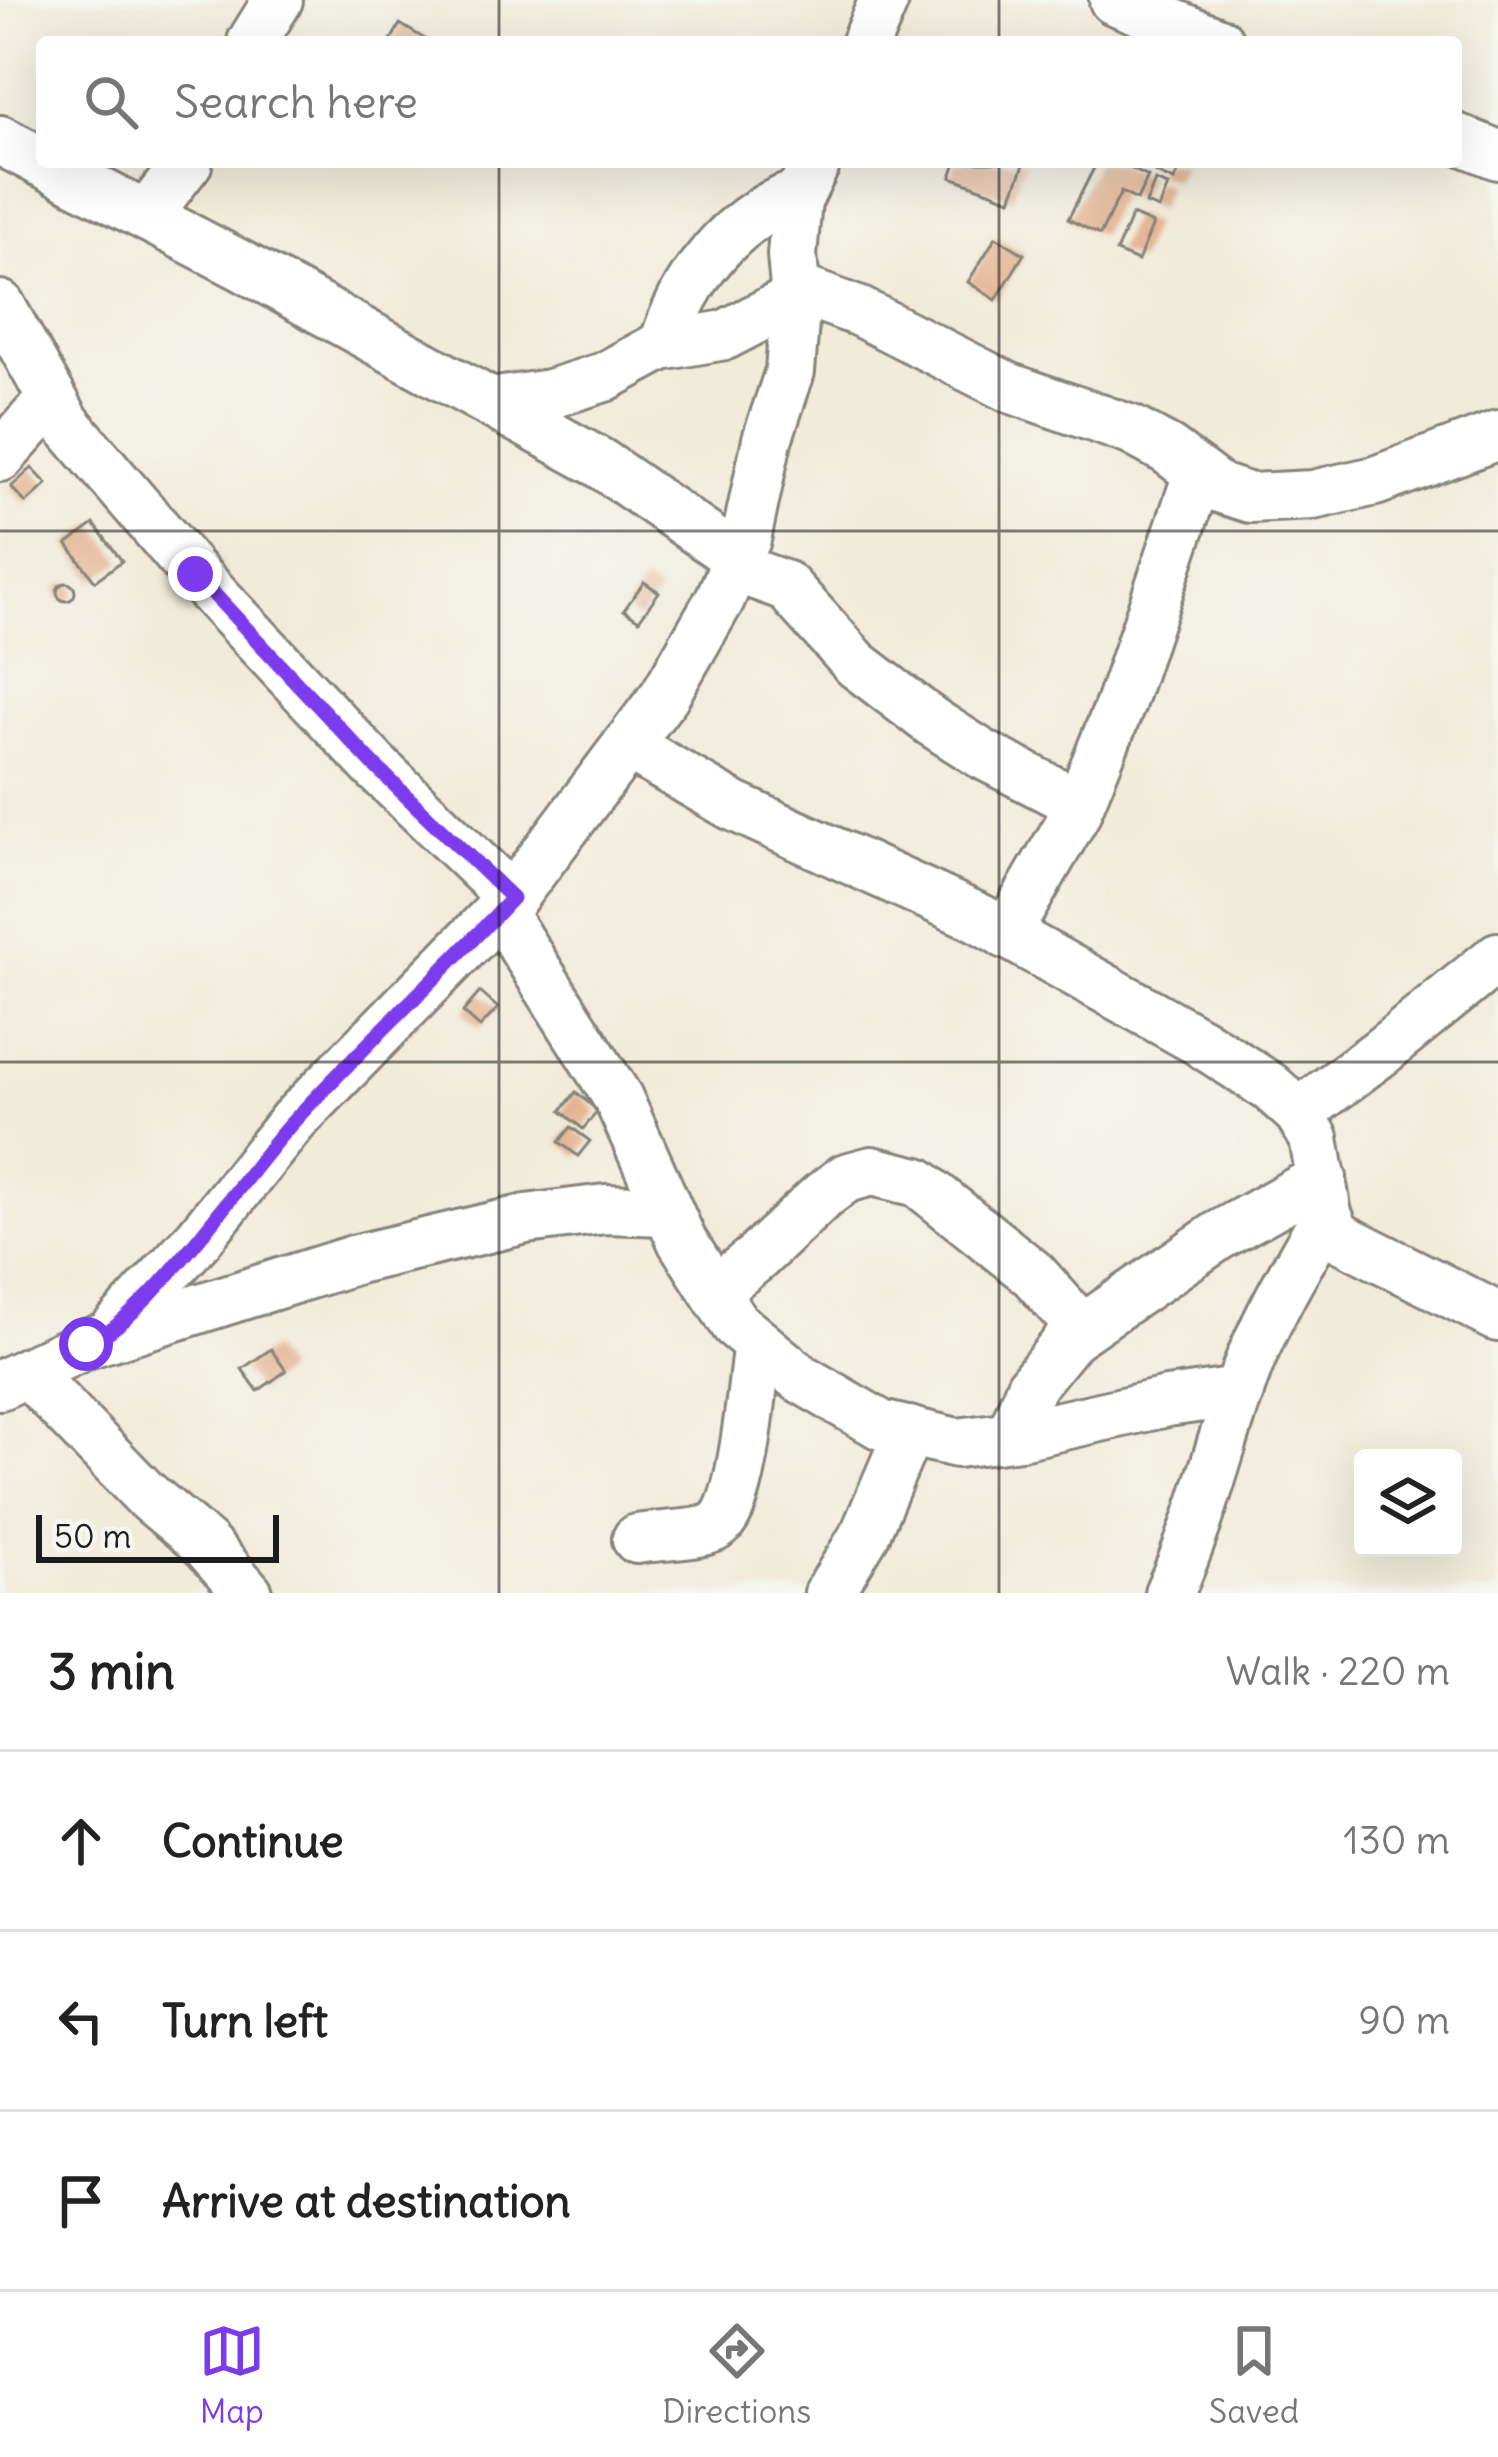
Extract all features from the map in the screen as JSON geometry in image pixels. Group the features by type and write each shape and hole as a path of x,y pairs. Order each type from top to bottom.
{"street":[{"path":"256,36 278,0"},
{"path":"869,36 884,0"},
{"path":"1114,0 1204,36"},
{"path":"0,140 36,159"},
{"path":"1462,140 1498,155"},
{"path":"54,168 600,464 735,563 786,586 856,664 932,722 1079,804"},
{"path":"146,216 183,168"},
{"path":"108,1337 200,1238 293,1121 506,904 665,694 720,599 746,539 767,440 790,370 795,293 792,255 808,178"},
{"path":"664,345 673,314 720,245 808,178"},
{"path":"491,403 550,394 604,377 664,345 725,334 795,293 860,313 1010,388 1131,430 1168,450 1219,488 1250,498 1313,495 1375,481 1498,435"},
{"path":"0,305 66,423 195,574 506,904 618,1098 682,1241 736,1324 800,1378 881,1425 957,1443 1239,1392"},
{"path":"0,457 52,399"},
{"path":"1006,934 1079,804 1120,705 1198,474"},
{"path":"627,745 733,806 1006,934 1198,1041 1270,1087 1299,1113 1314,1138 1336,1235 1498,1317"},
{"path":"1299,1113 1498,957"},
{"path":"715,1291 821,1197 846,1178 872,1171 918,1182 945,1202 1033,1274 1082,1329"},
{"path":"1011,1436 1030,1386 1071,1337 1218,1236 1325,1196"},
{"path":"1169,1593 1186,1558 1239,1392 1325,1196"},
{"path":"248,1593 206,1545 14,1378 108,1337 357,1259 526,1219 605,1209 668,1211"},
{"path":"637,1539 706,1531 718,1526 728,1510 737,1487 758,1343"},
{"path":"829,1593 865,1534 910,1431"}],"building":[{"path":"400,24 420,36 393,36"},
{"path":"954,168 1023,168 1011,199 951,177"},
{"path":"1094,168 1130,168 1148,177 1137,200 1121,192 1100,235 1068,219"},
{"path":"1158,168 1180,168 1174,181 1156,173"},
{"path":"1155,181 1168,186 1159,209 1146,204"},
{"path":"1132,215 1153,224 1138,261 1116,252"},
{"path":"996,237 1024,254 996,300 968,282"},
{"path":"32,468 47,484 26,503 11,487"},
{"path":"94,524 122,561 95,581 67,544"},
{"path":"644,582 659,592 639,620 624,610"},
{"path":"66,583 75,592 66,601 57,592"},
{"path":"480,992 498,1008 480,1027 463,1012"},
{"path":"576,1092 598,1111 583,1129 561,1111"},
{"path":"571,1127 590,1141 578,1156 559,1142"},
{"path":"271,1349 286,1371 258,1391 242,1369"}],"route":[{"path":"86,1344 108,1337 200,1238 293,1121 512,898 373,764 195,574"}]}
